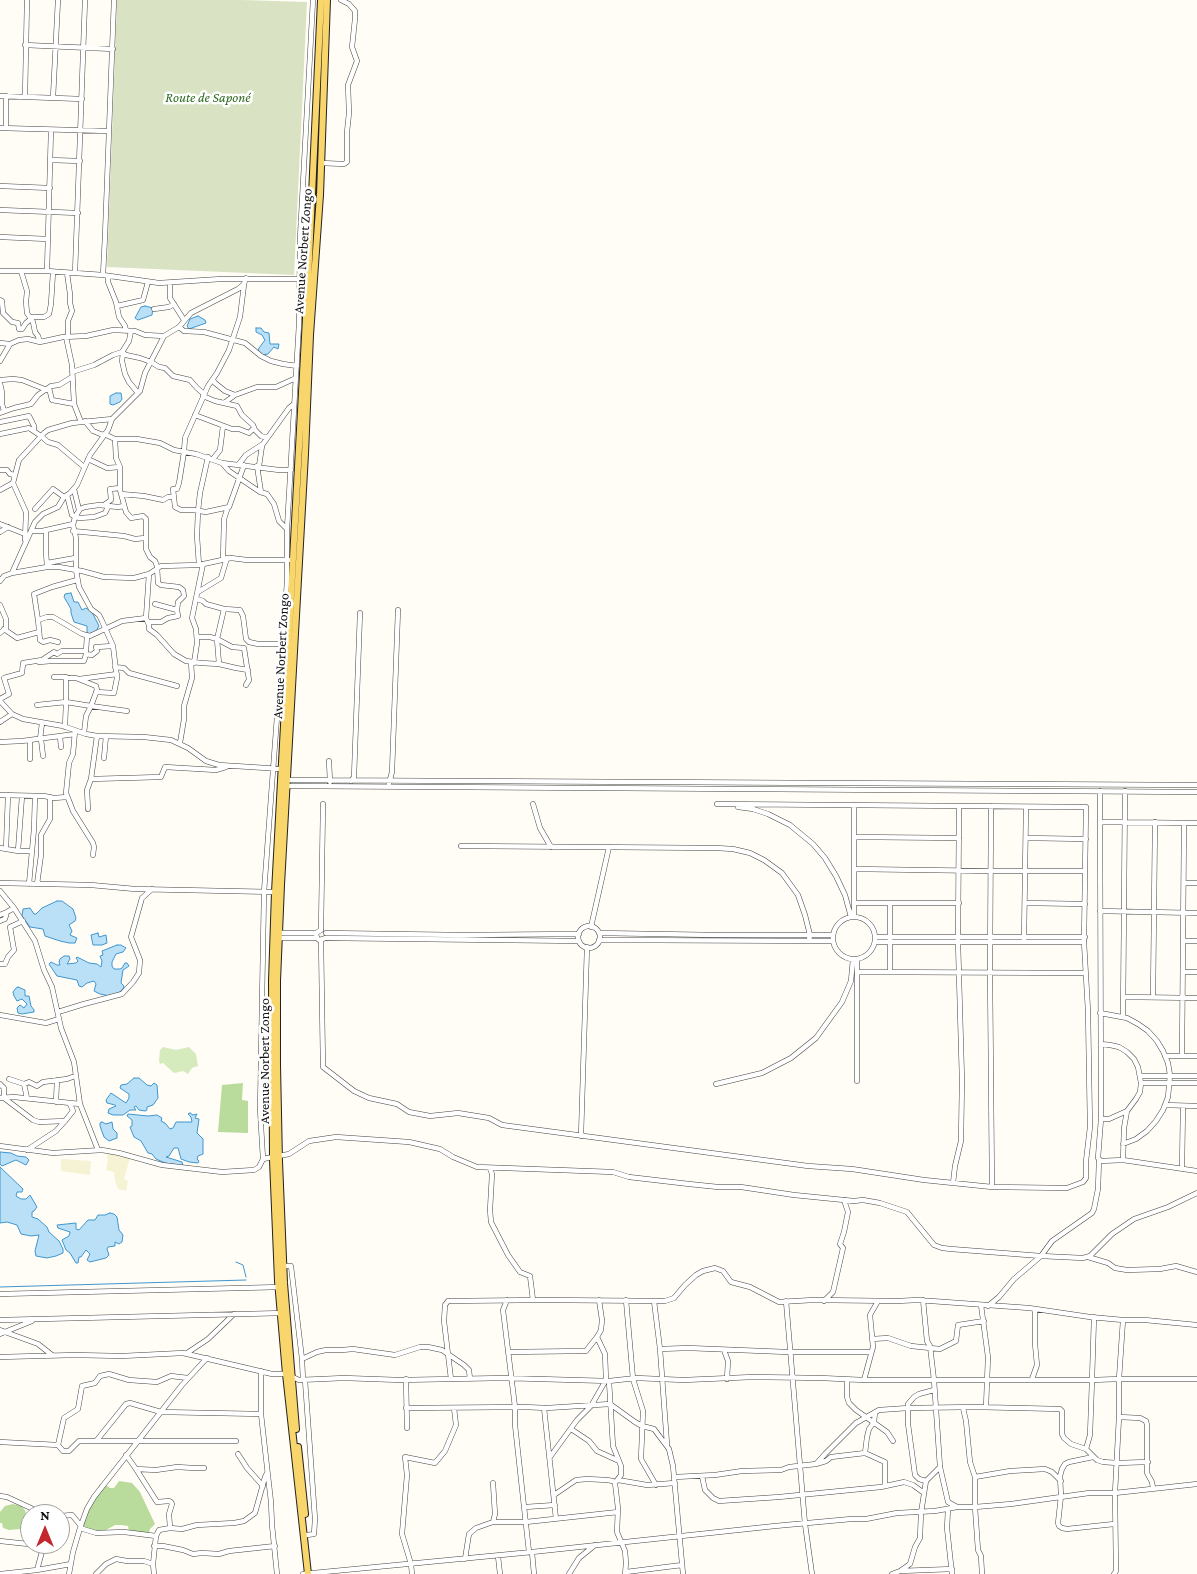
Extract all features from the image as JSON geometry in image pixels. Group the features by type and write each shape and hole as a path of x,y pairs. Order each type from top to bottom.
{"main road":[{"name":"Avenue Norbert Zongo","path":"289,1375 282,1287 272,1032 311,281 309,256 321,0"},
{"name":"Avenue Norbert Zongo","path":"276,935 275,892 284,783 282,770 285,644 321,163 327,0"},
{"name":"Avenue Norbert Zongo","path":"276,1157 284,1266 282,1287"},
{"path":"289,1375 310,1574"},
{"path":"289,1375 310,1574"}],"street":[{"path":"25,97 27,0"},
{"path":"53,98 58,0"},
{"path":"75,273 85,0"},
{"path":"114,0 105,276 117,306 119,317 129,331 130,340 123,353 122,360 125,374 138,393"},
{"path":"47,565 104,577 134,578 148,574 163,566 201,564 225,559 290,560 287,529 299,324 300,238 313,0"},
{"path":"321,163 344,164 347,162 348,85 358,61 352,47 356,19 355,11 349,4 341,0"},
{"path":"25,45 113,49"},
{"path":"0,96 82,99"},
{"path":"6,96 6,128"},
{"path":"0,128 109,131"},
{"path":"47,271 51,130"},
{"path":"50,160 80,161"},
{"path":"0,186 50,188"},
{"path":"0,210 78,212"},
{"path":"0,238 48,239"},
{"path":"0,270 75,273 148,282 204,279 311,281"},
{"path":"21,271 27,291 27,313 34,323 35,332 40,342"},
{"path":"19,329 22,329 31,318 45,317 49,314 53,272"},
{"path":"67,273 72,311 68,321 67,337 74,404 83,422 93,431 116,439 134,438 152,441 174,450 210,458 222,463 291,470"},
{"path":"12,573 35,522 45,513 58,506 65,496 74,489 80,480 88,459 109,428 112,419 140,390 145,373 164,336 179,327 191,313 238,289 245,281"},
{"path":"228,507 210,512 180,510 175,507 173,489 176,489 178,486 185,437 204,395 229,350 240,317 245,281"},
{"path":"117,306 143,300 148,282"},
{"path":"170,282 170,298 184,320"},
{"path":"0,300 3,312 12,322 18,322 17,341"},
{"path":"154,309 169,307 174,304"},
{"path":"179,327 184,330 204,332 245,343 261,356 271,361 296,366"},
{"path":"0,344 10,344 28,339 40,342 67,337 90,336 113,330 164,336"},
{"path":"0,362 10,344"},
{"path":"74,404 52,400 48,389 34,383 15,379 0,382 2,412 30,405 36,397 48,389 60,385 72,374 113,355 123,353 151,362 166,369 173,376 190,380 204,395 224,404 237,407 261,436 267,438"},
{"path":"224,404 235,395 257,387 276,387 296,378"},
{"path":"213,380 224,391 235,395"},
{"path":"261,492 258,466 262,446 289,408 294,404"},
{"path":"195,414 232,429 239,429 249,433 254,428"},
{"path":"0,422 30,416 34,432"},
{"path":"25,542 26,510 13,483 19,460 41,436 52,429 83,422 112,419"},
{"path":"180,744 184,706 192,678 196,652 196,637 192,618 197,599 201,564 197,536 200,493 210,458 220,450 223,426"},
{"path":"0,436 30,428 48,442 58,445 84,467"},
{"path":"38,620 47,616 53,617 87,636 94,635 129,619 161,622 178,615 178,602 184,596 183,589 159,584 157,568 148,553 145,538 146,518 143,516 130,518 124,506 120,488 120,467 116,458 116,439"},
{"path":"198,592 220,578 225,559 224,519 246,454 262,446"},
{"path":"88,459 107,468 120,467"},
{"path":"222,463 227,470 266,494 272,500 279,520 287,529"},
{"path":"0,470 7,470 10,474 14,475"},
{"path":"0,490 13,483"},
{"path":"35,509 53,489 65,496 72,516 80,518 94,517 105,512 106,506 111,500 110,489 120,488"},
{"path":"74,489 79,510"},
{"path":"121,494 163,500 173,497"},
{"path":"96,692 114,693 117,682 116,667 113,646 106,628 99,615 91,609 82,594 77,580 76,538 73,524 79,510 85,507 124,506"},
{"path":"26,510 35,509 45,513"},
{"path":"0,524 25,534"},
{"path":"31,532 73,524"},
{"path":"0,532 8,528"},
{"path":"46,530 47,565"},
{"path":"74,531 124,536 135,539 145,538"},
{"path":"2,577 75,558"},
{"path":"148,574 147,620 150,625 149,629 174,654 193,662 219,664 248,670"},
{"path":"58,642 50,640 42,642 40,639 34,594 77,580"},
{"path":"0,1146 53,1153 98,1150 119,1153 162,1166 222,1172 254,1170 259,1167 263,1159 260,1108 264,892 285,644 249,642 246,639 243,616 240,610 224,609 206,604 203,600 197,599"},
{"path":"155,604 177,610"},
{"path":"0,605 6,619 6,628 2,631 17,638 39,632"},
{"path":"219,664 217,639 224,609"},
{"path":"388,787 392,772 398,610"},
{"path":"344,786 354,777 360,613"},
{"path":"75,733 66,727 23,719 12,714 0,700 9,694 4,678 22,673 22,664 45,658 54,652 57,654 62,651 86,651 87,636"},
{"path":"196,637 210,637 227,645 244,648 249,680 246,684"},
{"path":"30,662 84,661 86,654 92,655 97,651 96,647 113,646"},
{"path":"116,667 124,668 129,673 177,686"},
{"path":"54,677 79,679 116,674"},
{"path":"66,678 66,727"},
{"path":"79,679 96,686 92,706 86,716 84,733"},
{"path":"37,705 66,702 127,711"},
{"path":"0,722 12,714"},
{"path":"42,723 40,739 43,756"},
{"path":"0,742 40,739 75,733 97,736 162,738 180,744 206,761 227,766 282,770"},
{"path":"75,733 73,754 69,763 67,797 73,811 93,843 94,855"},
{"path":"60,736 61,747"},
{"path":"88,809 87,790 91,779 97,736"},
{"path":"104,758 106,736"},
{"path":"30,740 30,759"},
{"path":"329,760 330,786"},
{"path":"91,779 161,776 165,768 216,770 227,766"},
{"path":"284,783 352,780 1197,785"},
{"path":"284,783 388,787 1197,792"},
{"path":"988,1306 999,1297 1014,1278 1040,1256 1052,1241 1092,1213 1094,1209 1098,1189 1101,1119 1100,791"},
{"path":"1123,1017 1125,791"},
{"path":"0,795 67,797"},
{"path":"6,849 8,795"},
{"path":"18,851 22,796"},
{"path":"29,884 35,796"},
{"path":"37,884 41,855 41,835 50,819 50,797"},
{"path":"323,804 321,935 323,1066 354,1090 369,1098 397,1104 410,1112 430,1116 458,1113 488,1118 502,1125 808,1166 852,1169 924,1180 992,1186 1067,1188 1083,1182 1086,1178 1090,1127 1084,904 1086,807 717,804 753,809 768,814 790,825 802,834 825,858 836,876 852,916"},
{"path":"533,804 540,828 551,847"},
{"path":"852,916 854,903 854,805"},
{"path":"953,1183 961,1141 962,1080 958,939 959,806"},
{"path":"992,806 990,972 992,1186"},
{"path":"1024,940 1026,807"},
{"path":"1100,822 1197,823"},
{"path":"1153,997 1155,822"},
{"path":"1182,1056 1184,823"},
{"path":"854,837 959,838"},
{"path":"1026,838 1086,839"},
{"path":"461,846 716,848 750,853 782,873 798,895 805,915 809,938"},
{"path":"591,926 609,847"},
{"path":"0,848 32,851"},
{"path":"854,869 1085,870"},
{"path":"1184,883 1197,882"},
{"path":"0,883 275,892"},
{"path":"58,1012 122,994 133,982 138,973 140,960 131,937 142,898 152,889"},
{"path":"0,891 14,908 35,941 44,970 52,987 66,1044 74,1062 80,1104 98,1150"},
{"path":"854,903 959,903"},
{"path":"890,903 890,972"},
{"path":"1025,903 1084,904"},
{"path":"0,915 14,908"},
{"path":"1100,911 1197,913"},
{"path":"0,921 5,919 7,912"},
{"path":"852,916 865,919 870,923 876,939 870,953 855,959 846,958 840,954 833,938 835,928 839,923 852,916"},
{"path":"0,964 5,964 14,950 10,927 23,921"},
{"path":"276,935 462,937 579,941 587,947 594,946 599,940 599,933 591,926 584,928 579,934 579,941"},
{"path":"599,933 716,938"},
{"path":"462,937 579,934"},
{"path":"599,940 833,938"},
{"path":"876,939 1085,940"},
{"path":"1184,941 1197,941"},
{"path":"581,1136 587,947"},
{"path":"855,959 857,972 857,1081"},
{"path":"716,1084 762,1073 791,1058 816,1038 842,1002 851,980 855,959"},
{"path":"857,972 1085,973"},
{"path":"1183,972 1197,972"},
{"path":"1124,997 1197,998"},
{"path":"1100,1013 1123,1017 1148,1031 1157,1040 1165,1056 1170,1075 1168,1097 1156,1121 1136,1139 1123,1144"},
{"path":"0,1015 46,1023 59,1019"},
{"path":"1101,1044 1119,1047 1127,1052 1134,1059 1141,1076 1140,1092 1127,1111 1109,1119 1101,1119"},
{"path":"1165,1056 1197,1056"},
{"path":"8,1079 24,1084 29,1082 37,1086 43,1082 75,1076"},
{"path":"1141,1076 1197,1076"},
{"path":"56,1102 57,1080"},
{"path":"1141,1083 1197,1083"},
{"path":"0,1084 4,1088 2,1098"},
{"path":"24,1084 28,1098"},
{"path":"2,1098 28,1098 80,1104"},
{"path":"2,1098 34,1120 45,1122 65,1121"},
{"path":"27,1150 56,1131 73,1110 70,1104"},
{"path":"1165,1105 1197,1106"},
{"path":"1182,1168 1183,1106"},
{"path":"1123,1160 1127,1111"},
{"path":"263,1159 289,1154 310,1141 336,1137 409,1142 440,1149 453,1157 477,1167 616,1172 629,1177 718,1187 741,1187 794,1195 872,1202 907,1212 934,1244 951,1250 1087,1257 1108,1262 1115,1268 1121,1269 1160,1269 1176,1266 1197,1272"},
{"path":"1099,1160 1123,1160 1197,1171"},
{"path":"490,1168 492,1174 491,1222 508,1255 520,1272 530,1276 533,1300"},
{"path":"1087,1257 1094,1254 1112,1234 1134,1219 1168,1207 1197,1193"},
{"path":"824,1301 833,1292 843,1248 840,1244 848,1212 844,1200"},
{"path":"284,1266 290,1266 304,1380 315,1519 314,1534 307,1535"},
{"path":"451,1379 444,1321 445,1305 448,1301 665,1301 674,1298 696,1275 715,1268 724,1271 731,1282 750,1287 779,1302 923,1300 1035,1309 1123,1320 1197,1325"},
{"path":"0,1294 282,1287"},
{"path":"507,1300 503,1310 526,1522 534,1574"},
{"path":"508,1352 586,1351 601,1330 602,1320 599,1300"},
{"path":"626,1300 633,1379 635,1390 642,1406 641,1459 656,1485"},
{"path":"923,1300 927,1341 930,1348 934,1380 940,1467 948,1502 957,1507"},
{"path":"654,1301 660,1349 667,1446"},
{"path":"786,1301 800,1466 812,1574"},
{"path":"864,1380 872,1352 870,1315 878,1301"},
{"path":"981,1305 987,1347 988,1379 986,1407"},
{"path":"1032,1380 1037,1365 1034,1344 1035,1309"},
{"path":"0,1320 284,1313"},
{"path":"186,1354 200,1345 234,1314"},
{"path":"1086,1450 1090,1435 1094,1317"},
{"path":"1,1331 36,1319"},
{"path":"1114,1574 1116,1571 1114,1524 1119,1379 1123,1320"},
{"path":"872,1339 888,1338 911,1346 940,1350 956,1340 958,1326 984,1321"},
{"path":"1,1331 38,1344 52,1355"},
{"path":"597,1337 605,1354 613,1446 619,1461 621,1475 616,1482 617,1532 625,1551 626,1573 682,1565"},
{"path":"302,1359 316,1352 326,1350 354,1349 395,1355 424,1346 435,1348 448,1354 469,1370 470,1379"},
{"path":"660,1349 872,1352"},
{"path":"724,1350 728,1361 727,1379"},
{"path":"0,1357 186,1354 272,1374 289,1375 295,1379 304,1380 344,1378 607,1380 662,1378 684,1380 753,1377 847,1380 1197,1379"},
{"path":"69,1574 80,1527 94,1497 160,1412 206,1358"},
{"path":"261,1371 261,1414 277,1574"},
{"path":"58,1445 64,1418 78,1409 82,1386 95,1383 100,1376 109,1374 130,1380 157,1382 172,1376 188,1378"},
{"path":"406,1379 407,1428"},
{"path":"550,1457 577,1420 591,1406 607,1380"},
{"path":"847,1380 849,1403 887,1432 893,1441"},
{"path":"926,1481 915,1476 908,1404 914,1397 934,1390"},
{"path":"97,1440 126,1404 130,1403 160,1412 261,1414"},
{"path":"406,1408 544,1408 610,1404 642,1426 654,1429 669,1449 675,1480 684,1574"},
{"path":"816,1464 856,1423 879,1410 986,1407 1060,1409 1064,1438 1071,1444 1086,1450 1103,1462 1148,1462"},
{"path":"412,1574 402,1534 407,1475 404,1457 435,1462 445,1451 456,1425 454,1408"},
{"path":"544,1408 556,1518"},
{"path":"963,1408 970,1462 975,1477 978,1550 981,1556 982,1574"},
{"path":"864,1453 866,1437 874,1422 875,1413"},
{"path":"1119,1417 1140,1418 1146,1421 1147,1473 1153,1488"},
{"path":"571,1429 589,1441 597,1451 619,1461"},
{"path":"0,1442 58,1445 63,1451 69,1451 79,1441 236,1441"},
{"path":"554,1495 576,1480 613,1480 616,1482 656,1485 675,1480 742,1471 781,1470 816,1464 826,1461 831,1457 864,1453 885,1462 885,1486"},
{"path":"238,1454 247,1468 263,1486"},
{"path":"126,1455 157,1502 171,1502 169,1514 170,1528"},
{"path":"1094,1457 1069,1462 1062,1469 1058,1523 1062,1528 1114,1524"},
{"path":"892,1574 910,1564 920,1538 921,1512 926,1481 940,1467"},
{"path":"136,1469 204,1468"},
{"path":"975,1477 1010,1471 1045,1469 1052,1472 1061,1481"},
{"path":"154,1574 152,1564 154,1546 156,1536 160,1530 244,1521 255,1513 264,1477 268,1473"},
{"path":"702,1476 704,1490 719,1501 790,1496 885,1486 904,1482 924,1493"},
{"path":"493,1483 495,1514 493,1522"},
{"path":"303,1574 498,1556 775,1526 866,1519 897,1513 1011,1504 1061,1496 1197,1484"},
{"path":"0,1496 8,1497 23,1504"},
{"path":"790,1496 804,1502"},
{"path":"525,1507 555,1504"},
{"path":"900,1571 952,1571 947,1528 948,1509"},
{"path":"465,1558 471,1530 493,1522 526,1522 618,1512"},
{"path":"70,1515 72,1515 80,1527 96,1533 124,1532 156,1536"},
{"path":"0,1540 43,1548 37,1570"},
{"path":"569,1574 579,1558 595,1545"},
{"path":"154,1546 183,1550 193,1554 202,1552 219,1554 275,1546"},
{"path":"498,1556 500,1574"},
{"path":"96,1574 106,1564 116,1559 152,1564"},
{"path":"0,1574 70,1564"}],"shaded area":[{"path":"108,1153 130,1158 124,1179 128,1181 126,1191 118,1189 114,1172 106,1170"},
{"path":"61,1159 91,1161 90,1175 61,1171"}],"green space":[{"name":"Route de Saponé","path":"117,0 307,2 294,275 107,267"},
{"path":"163,1047 176,1050 189,1047 196,1054 198,1066 192,1068 188,1074 183,1071 174,1073 163,1063 160,1064 160,1050"},
{"path":"243,1083 242,1100 248,1101 248,1133 218,1132 222,1085"},
{"path":"119,1481 132,1483 140,1492 155,1524 150,1529 148,1535 129,1531 128,1526 121,1525 115,1525 98,1532 82,1528 86,1514 98,1493 99,1485 104,1484 114,1488"},
{"path":"13,1504 20,1506 20,1529 9,1530 3,1528 2,1523 0,1523 0,1512 5,1506"}],"water":[{"path":"141,307 153,308 152,315 138,320 135,318"},
{"path":"198,316 205,320 206,323 189,329 187,326 190,319"},
{"path":"256,328 261,328 264,332 269,333 270,344 279,344 278,349 274,347 268,354 261,355 258,352 259,348 265,340 262,335 256,332"},
{"path":"121,393 122,399 113,405 110,404 110,396"},
{"path":"71,593 74,602 78,602 82,610 86,608 92,612 99,626 95,633 87,635 87,626 74,622 71,609 64,597 65,594"},
{"path":"57,901 62,901 73,909 76,918 69,925 72,931 70,935 77,938 75,943 45,936 43,929 30,927 22,916 23,909 30,908 36,914 42,908"},
{"path":"98,933 99,937 106,935 107,943 93,945 91,935"},
{"path":"117,945 126,948 123,952 116,954 112,966 114,969 120,969 127,963 129,966 123,970 121,983 124,986 123,989 116,995 110,996 94,991 96,984 94,981 82,987 79,986 77,980 57,976 49,964 51,962 60,965 60,959 64,956 69,956 70,959 67,964 76,963 78,961 77,957 101,967 102,961 100,956 103,955 102,951"},
{"path":"18,987 25,990 25,996 29,996 34,1012 18,1013 17,1008 20,1005 24,1008 27,1004 22,999 17,1001 14,996 13,992"},
{"path":"134,1078 139,1078 147,1085 151,1086 154,1083 157,1085 158,1098 153,1105 147,1107 145,1111 139,1110 136,1106 134,1107 136,1110 130,1110 123,1115 108,1113 109,1109 116,1106 107,1103 106,1100 111,1093 126,1103 129,1094 120,1088 121,1085 127,1084"},
{"path":"128,1114 157,1115 162,1118 161,1121 170,1129 173,1128 176,1122 192,1122 188,1114 193,1115 197,1114 195,1118 199,1119 197,1133 203,1139 203,1154 198,1156 198,1163 189,1162 181,1159 178,1148 174,1148 169,1156 166,1157 182,1162 183,1166 165,1163 148,1153 141,1141 134,1137 130,1127 132,1126 132,1120 127,1116"},
{"path":"102,1122 106,1124 112,1122 117,1138 109,1141 104,1137 100,1126"},
{"path":"0,1152 26,1157 29,1160 26,1165 16,1160 2,1166 0,1164"},
{"path":"0,1167 23,1189 22,1192 17,1192 16,1196 26,1199 30,1195 37,1207 32,1212 32,1217 38,1219 47,1227 49,1232 59,1241 63,1253 47,1258 36,1256 35,1251 39,1235 21,1234 17,1225 7,1222 0,1223"},
{"path":"110,1213 117,1217 119,1230 123,1235 122,1242 119,1244 115,1242 115,1246 108,1247 109,1255 106,1258 90,1262 87,1260 90,1254 86,1250 79,1257 78,1263 76,1263 66,1250 62,1240 69,1236 70,1232 58,1228 57,1225 76,1223 76,1229 79,1230 88,1220 95,1220 98,1215"}],"waterway":[{"path":"236,1262 243,1265 246,1277"},
{"path":"0,1287 246,1280"}]}
